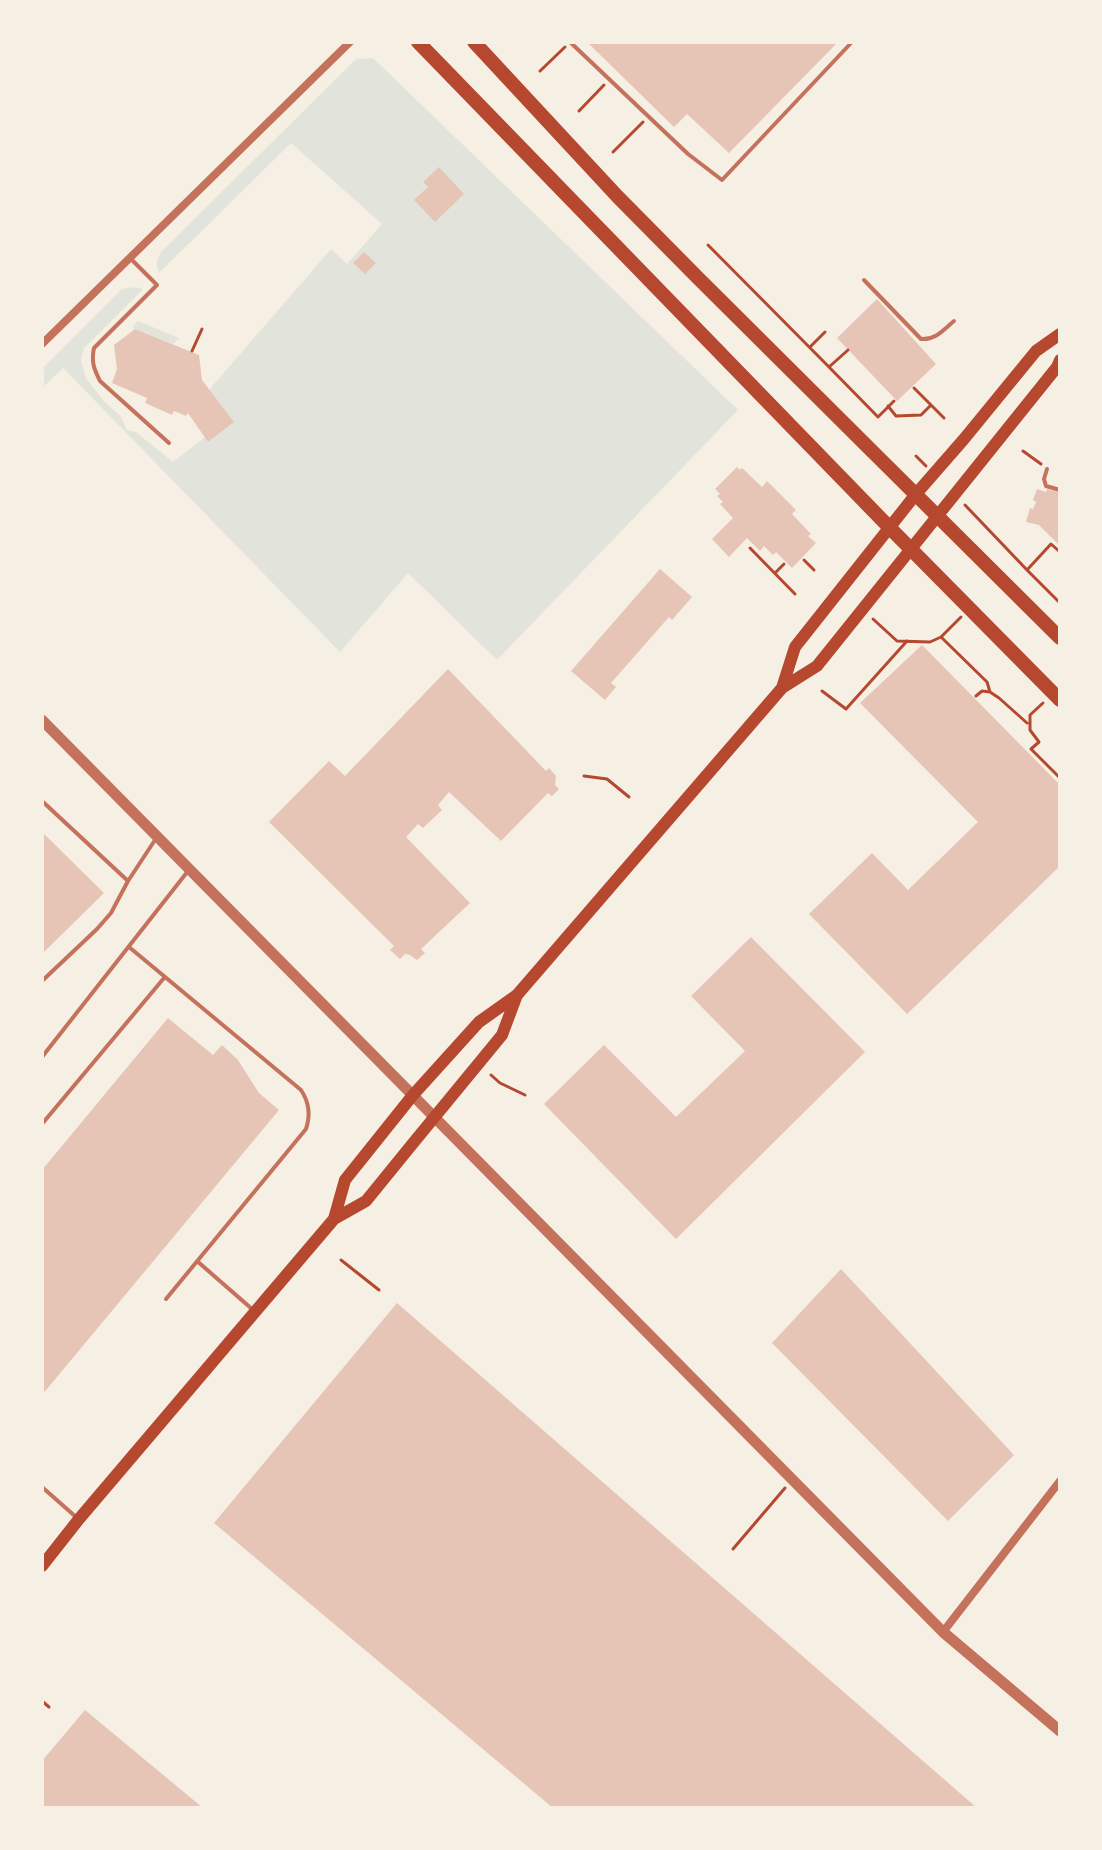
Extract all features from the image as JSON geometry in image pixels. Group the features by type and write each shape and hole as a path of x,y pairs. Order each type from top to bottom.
{"main road":[{"path":"418,42 1057,697"},
{"path":"474,42 659,239 1060,638"},
{"path":"782,688 795,647 889,527 1036,351 1060,334"},
{"path":"334,1219 345,1180 413,1095 479,1022 517,995 782,688 817,666 1060,360"},
{"path":"42,1566 334,1219 366,1201 502,1035 517,995"}],"street":[{"path":"42,344 350,42"},
{"path":"42,720 943,1632 1060,1731"},
{"path":"943,1632 1060,1481"}],"lane":[{"path":"570,42 688,154 722,180 852,42"},
{"path":"130,257 157,285 94,348 94,370 100,381 169,443"},
{"path":"864,280 921,339 937,335 954,321"},
{"path":"1047,469 1044,479 1046,486 1060,490"},
{"path":"42,801 128,881"},
{"path":"42,981 111,913 157,836"},
{"path":"42,1057 190,869"},
{"path":"129,947 301,1090 309,1109 306,1129 166,1299"},
{"path":"42,1124 164,978"},
{"path":"197,1261 254,1311"},
{"path":"42,1487 79,1519"}],"path":[{"path":"540,71 570,42"},
{"path":"579,111 609,79"},
{"path":"613,152 649,117"},
{"path":"708,245 878,417 894,401"},
{"path":"192,351 202,329"},
{"path":"809,347 825,332"},
{"path":"829,367 848,350"},
{"path":"914,388 944,418"},
{"path":"888,406 896,416 921,415 931,405"},
{"path":"1023,451 1047,469"},
{"path":"916,456 933,474"},
{"path":"954,494 1060,603"},
{"path":"1027,570 1051,544 1060,552"},
{"path":"750,548 795,594"},
{"path":"804,560 814,570"},
{"path":"775,573 784,564"},
{"path":"862,610 897,641 930,642 941,637 969,608"},
{"path":"941,637 987,682 990,692 1029,725"},
{"path":"822,691 846,709 907,641"},
{"path":"976,696 982,691 990,692"},
{"path":"1057,697 1030,715 1029,725 1039,742 1031,749 1060,778"},
{"path":"584,776 607,779 629,797"},
{"path":"491,1075 525,1095"},
{"path":"341,1260 379,1290"},
{"path":"733,1549 792,1480"},
{"path":"42,1701 49,1707"}],"shaded area":[{"path":"373,58 738,410 497,660 408,573 340,652 63,368 42,388 42,369 121,290 140,288 143,289 84,348 81,360 86,378 121,417 127,430 136,432 173,462 205,437 234,422 209,390 331,249 347,264 382,224 291,143 159,273 158,257 356,59"},
{"path":"138,321 179,338 173,344 135,329 133,326"}],"building":[{"path":"587,42 838,42 729,153 687,114 674,127"},
{"path":"439,167 464,194 435,222 414,200 428,187 423,182"},
{"path":"364,252 376,263 365,274 353,263"},
{"path":"877,299 936,364 897,401 837,338"},
{"path":"135,329 199,355 202,380 234,422 208,442 188,413 186,416 174,411 172,415 145,403 147,398 112,383 117,369 114,345"},
{"path":"737,467 762,487 767,481 796,510 792,514 816,543 792,568 776,552 773,555 764,546 760,551 747,538 729,557 712,539 733,518 720,504 723,502 715,489"},
{"path":"1037,489 1059,492 1060,546 1039,525 1026,522 1030,508 1033,509 1036,502 1033,500"},
{"path":"660,569 692,597 672,620 669,617 611,683 616,687 605,700 571,671"},
{"path":"922,645 1060,785 1060,866 907,1014 809,914 872,853 908,890 978,822 860,703"},
{"path":"448,669 546,771 549,768 556,776 555,785 559,789 552,796 548,793 501,841 449,792 438,805 442,810 423,828 418,824 406,837 470,903 421,949 425,953 417,960 405,954 400,959 390,950 394,946 269,822 329,761 345,776"},
{"path":"42,832 104,893 42,954"},
{"path":"751,937 865,1052 676,1239 544,1104 604,1045 676,1117 745,1051 691,996"},
{"path":"168,1018 213,1055 222,1045 238,1060 259,1093 279,1110 42,1395 42,1170"},
{"path":"841,1269 1014,1455 948,1521 772,1343"},
{"path":"397,1303 977,1808 553,1808 214,1523"},
{"path":"85,1710 203,1808 42,1808 42,1761"}]}
